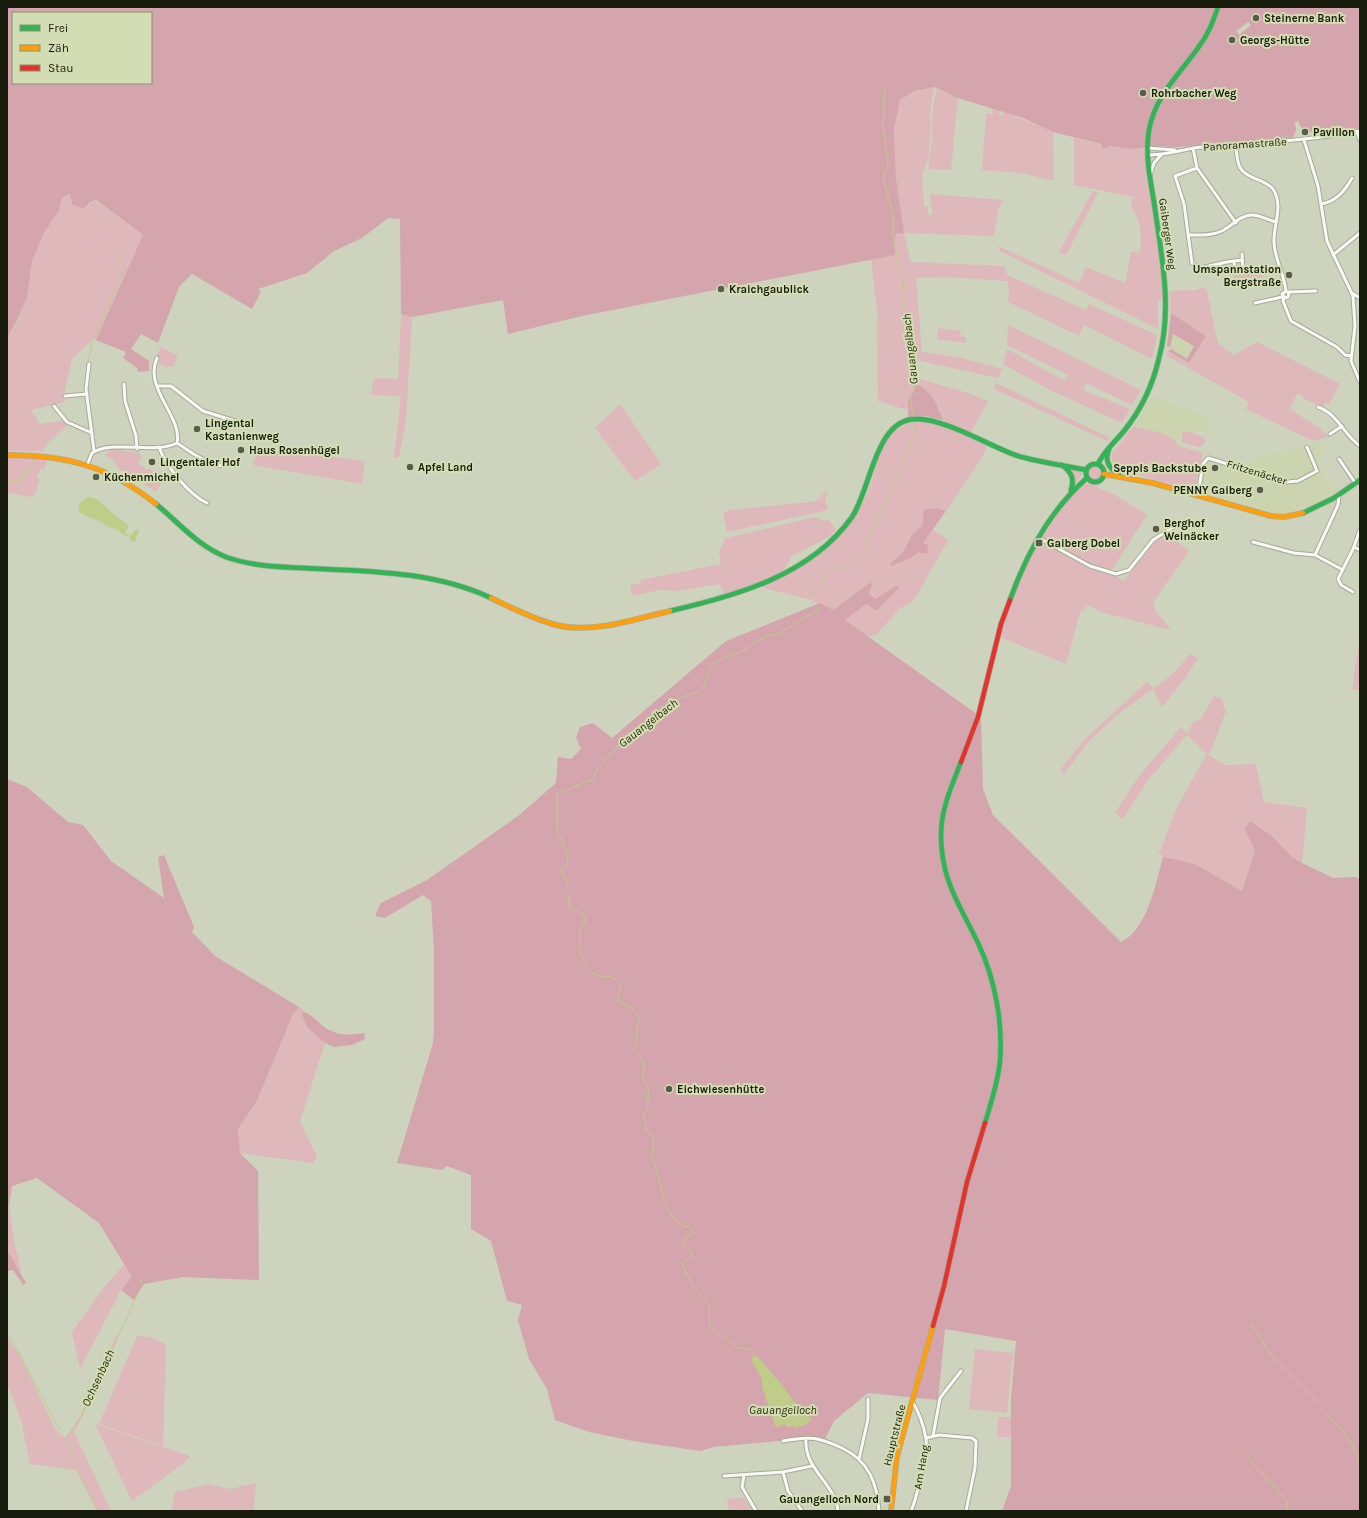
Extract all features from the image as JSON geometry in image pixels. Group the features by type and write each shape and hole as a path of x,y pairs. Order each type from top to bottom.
{"main road":[{"name":"Gaiberger Weg","path":"1098,464 1101,456 1127,427 1146,396 1158,367 1165,334 1167,312 1165,278 1148,155 1151,121 1160,97 1172,79 1202,42 1213,23 1218,7"},
{"path":"7,455 42,455 88,463 126,483 151,500 198,542 228,558 282,567 424,578 468,588 540,621 558,626 581,628 615,623 734,595 761,585 786,572 828,542 847,523 862,500 878,448 883,439 892,429 907,420 920,418 932,420 1016,455 1086,470"},
{"path":"1110,447 1107,453 1108,465 1121,476"},
{"path":"1091,464 1098,464 1102,468 1104,474 1098,482 1093,482 1087,478 1086,470 1091,464"},
{"path":"1062,465 1073,476 1074,483 1070,492"},
{"path":"1104,474 1154,483 1274,516 1291,516 1339,495 1360,480"},
{"name":"Hauptstraße","path":"891,1511 897,1456 944,1286 967,1182 994,1094 1000,1060 1001,1039 995,994 979,946 953,896 945,872 942,854 942,820 949,791 982,704 1005,610 1021,569 1052,515 1070,492 1087,478"}],"street":[{"name":"Panoramastraße","path":"1148,155 1193,148 1304,140 1358,132"},
{"path":"1358,132 1360,140"},
{"path":"1304,140 1317,182 1327,241 1352,293 1354,301 1355,326 1351,356 1353,368 1360,382"},
{"path":"1236,145 1237,162 1241,172 1267,184 1274,190 1278,207 1275,250 1288,297 1255,303"},
{"name":"Panoramastraße","path":"1148,148 1178,150"},
{"path":"1193,148 1197,168 1236,222"},
{"path":"1150,175 1154,163 1162,154"},
{"path":"1197,168 1175,176 1184,204 1190,259 1195,266 1200,268 1242,260"},
{"path":"1321,204 1331,201 1339,196 1352,178"},
{"path":"1188,235 1215,233 1228,228 1242,217 1252,215 1276,222"},
{"path":"1333,255 1360,233"},
{"path":"1234,261 1235,272 1243,272 1242,254"},
{"path":"1316,291 1282,293 1283,302 1289,319 1337,347 1345,355 1351,356"},
{"path":"1352,293 1360,298"},
{"path":"157,358 153,370 163,403 175,425 177,443"},
{"path":"88,463 94,451 86,377 89,364"},
{"path":"124,384 125,401 136,434 137,449"},
{"path":"158,386 168,385 173,387 203,411 235,421"},
{"path":"65,396 87,394"},
{"path":"54,406 67,422 92,433"},
{"path":"1318,407 1329,412 1349,436 1360,446"},
{"path":"1330,434 1342,426"},
{"path":"94,451 112,446 137,449 177,443 206,461 218,466 222,465"},
{"path":"159,446 164,457 181,480 199,499 207,503"},
{"name":"Fritzenäcker","path":"1198,496 1203,464 1208,458 1286,482 1294,482 1317,471 1306,447"},
{"path":"1339,459 1356,484"},
{"path":"1315,556 1338,505 1339,495"},
{"path":"1038,538 1087,565 1116,574 1129,570 1154,540 1173,527"},
{"path":"1353,592 1338,582 1338,577 1354,547 1360,530"},
{"path":"1253,542 1294,553 1315,556 1342,570"},
{"path":"1354,547 1360,550"},
{"path":"933,1436 940,1398 961,1371"},
{"path":"859,1459 868,1420 868,1399"},
{"name":"Am Hang","path":"911,1511 926,1451 926,1438 918,1411 912,1400"},
{"path":"926,1438 933,1436 972,1438 976,1441 975,1468 966,1511"},
{"path":"783,1441 796,1438 806,1440 815,1438 825,1440 849,1451 859,1459 870,1473 875,1484 879,1511"},
{"path":"806,1440 806,1449 812,1466 833,1494 838,1511"},
{"path":"724,1476 744,1476 783,1472 812,1466"},
{"path":"783,1472 788,1491 802,1511"},
{"path":"744,1476 742,1487 756,1511"}],"shaded area":[{"path":"7,7 1360,7 1360,128 1329,134 1328,130 1323,128 1310,132 1302,129 1298,121 1295,122 1296,130 1293,138 1177,147 1155,146 1133,149 1108,146 1107,148 1102,148 1102,145 1097,143 1053,132 1023,118 958,98 934,87 914,91 900,100 894,130 896,178 904,233 895,234 895,255 582,316 508,334 503,300 412,317 401,314 400,219 388,218 362,238 334,251 307,273 258,289 261,292 252,309 192,274 179,287 158,343 141,334 131,349 149,361 149,371 138,372 137,368 123,358 126,352 96,340 143,235 96,200 90,202 83,209 72,204 70,194 62,198 59,210 44,233 32,261 27,297 18,319 7,338","holes":["1248,22 1251,25 1239,35 1236,31"]},
{"path":"934,87 929,119 931,121 929,157 922,175 924,206 928,207 928,215 932,215 930,194 1003,200 998,211 994,236 904,233 896,178 894,130 900,100 914,91"},
{"path":"937,89 958,98 951,170 928,169 931,149 933,108"},
{"path":"993,108 999,110 999,115 1003,115 1003,111 1053,132 1054,181 1022,173 982,170 986,114 992,114"},
{"path":"1074,138 1102,145 1102,148 1107,148 1108,146 1133,149 1144,148 1163,278 1164,298 1158,300 1158,329 1000,251 998,246 1079,283 1086,267 1125,283 1131,252 1139,253 1141,241 1139,223 1131,206 1134,197 1074,185"},
{"path":"1093,191 1098,193 1066,255 1059,252"},
{"path":"70,194 72,204 83,209 90,202 96,201 143,235 96,340 93,339 72,359 64,395 65,402 31,410 40,424 64,420 68,424 45,446 44,451 7,451 7,338 19,320 27,297 32,261 44,233 59,210 62,199"},
{"path":"904,233 911,262 1005,266 1007,275 1086,310 1089,304 1157,335 1152,359 1084,325 1079,336 1008,302 1009,288 1007,281 946,277 916,278 922,352 957,357 1002,369 998,378 920,361 911,365 916,378 968,393 988,401 971,433 943,420 939,407 908,401 908,409 905,409 878,401 877,311 871,259 895,255 895,234"},
{"path":"1262,272 1264,282 1234,283 1233,274"},
{"path":"1206,287 1218,344 1234,355 1257,342 1340,384 1329,404 1325,403 1323,407 1302,398 1303,396 1297,394 1290,409 1321,429 1328,437 1313,441 1246,409 1249,402 1167,356 1168,351 1189,363 1206,336 1171,313 1170,291 1195,290"},
{"path":"1171,313 1206,336 1189,363 1168,351 1171,349 1187,359 1194,346 1173,334 1170,347 1167,346"},
{"path":"401,314 412,317 406,421 399,457 394,458 401,396 371,395 374,378 398,379"},
{"path":"1008,325 1141,390 1132,405 1086,383 1083,390 1130,409 1122,423 1050,390 1003,364 1007,349 1065,381 1068,375 1007,345"},
{"path":"938,328 961,331 960,336 966,337 966,343 937,339"},
{"path":"1173,334 1194,346 1187,359 1171,349"},
{"path":"161,347 178,356 173,366 166,367 158,363 159,359 155,358"},
{"path":"996,383 1110,438 1107,441 994,389"},
{"path":"916,385 926,390 930,394 943,420 925,416 908,417 908,401"},
{"path":"1153,396 1211,418 1207,433 1194,429 1192,433 1183,430 1180,440 1133,427"},
{"path":"620,404 661,464 635,481 595,428"},
{"path":"924,421 944,426 987,446 983,456 946,511 937,508 918,531 912,535 903,552 890,564 892,566 906,558 914,557 919,552 922,543 933,530 948,540 916,597 908,605 900,608 877,634 868,637 845,620 866,604 875,610 896,586 875,599 869,593 872,585 871,582 833,610 812,600 764,588 817,555 845,530 860,508 867,494 879,457 890,437 898,429 909,424"},
{"path":"1133,427 1159,432 1171,438 1179,446 1203,453 1196,486 1188,488 1161,481 1138,475 1115,465 1112,460 1112,453"},
{"path":"1186,431 1204,437 1205,441 1202,446 1198,447 1181,442 1183,432"},
{"path":"1320,441 1326,453 1316,458 1327,481 1330,480 1338,492 1312,504 1285,514 1275,513 1200,492 1206,456 1248,467 1250,459 1298,448"},
{"path":"112,449 139,453 142,456 138,463 148,470 149,468 157,473 160,472 165,476 156,492 136,478 119,469 113,460 105,455"},
{"path":"259,449 365,461 362,484 253,465"},
{"path":"7,457 43,457 47,460 44,470 40,469 37,478 40,479 35,494 31,497 7,492"},
{"path":"1095,466 1100,468 1102,473 1100,478 1095,480 1090,478 1088,473 1090,468"},
{"path":"1070,468 1080,471 1082,474 1076,483 1074,473"},
{"path":"1085,484 1098,485 1098,488 1115,495 1147,515 1110,573 1124,581 1151,545 1161,537 1174,539 1189,551 1154,601 1155,610 1170,630 1101,612 1088,605 1080,613 1066,664 1000,637 1009,603 1027,561 1064,504 1071,495"},
{"path":"826,491 828,492 825,499 828,510 727,532 723,514 729,510 811,502 816,501"},
{"path":"937,508 946,511 923,543 928,545 927,554 919,552 892,566 890,564 903,552 912,535 922,526 924,510"},
{"path":"815,517 824,522 828,519 836,530 827,538 792,556 783,571 739,592 724,595 720,584 677,591 659,590 632,596 630,585 641,584 640,580 721,564 719,552 726,538"},
{"path":"871,582 872,585 869,593 875,599 896,586 899,588 878,609 875,610 866,604 845,620 981,717 983,789 993,815 1121,942 1130,936 1144,917 1163,857 1195,864 1242,891 1255,851 1245,829 1250,821 1272,836 1292,857 1302,863 1333,878 1355,877 1360,879 1360,1511 1002,1511 1011,1486 1011,1397 1016,1341 945,1329 938,1400 868,1393 834,1421 824,1441 778,1441 714,1447 700,1451 633,1441 589,1432 555,1420 547,1389 529,1359 518,1320 522,1305 507,1301 491,1241 471,1229 471,1175 447,1166 442,1170 397,1163 433,1043 434,953 431,901 423,895 385,918 375,916 381,903 427,880 518,816 556,783 558,757 571,759 581,749 576,738 580,727 593,723 612,738 726,641 820,603 833,610"},
{"path":"1360,643 1360,691 1352,689"},
{"path":"1190,654 1198,658 1186,677 1162,707 1153,689 1122,711 1089,741 1064,774 1060,770 1084,740 1147,682 1154,688 1159,685 1174,673"},
{"path":"1214,696 1222,699 1226,711 1211,751 1207,754 1187,735 1148,780 1123,819 1115,813 1139,776 1181,727 1187,734 1193,722 1201,719"},
{"path":"1207,754 1225,765 1256,764 1264,802 1307,808 1302,863 1292,857 1272,836 1245,829 1255,851 1242,891 1195,864 1163,857 1158,851 1162,848 1170,824 1181,800"},
{"path":"7,779 27,787 68,822 83,825 111,861 164,898 158,857 164,855 194,927 192,932 215,956 299,1007 293,1014 257,1101 238,1129 240,1153 258,1171 259,1280 183,1277 144,1284 134,1300 121,1290 132,1277 99,1223 37,1178 12,1186 9,1205 7,1206"},
{"path":"299,1007 306,1012 301,1012 307,1027 325,1043 300,1121 317,1157 313,1163 240,1153 238,1129 257,1102 293,1014"},
{"path":"301,1012 312,1016 324,1027 336,1033 364,1033 365,1039 352,1045 334,1047 325,1043 307,1027"},
{"path":"9,1205 20,1271 7,1252 7,1206"},
{"path":"7,1252 26,1283 23,1285 13,1270 7,1271"},
{"path":"125,1264 132,1277 121,1290 80,1369 72,1332 105,1286"},
{"path":"116,1336 119,1336 74,1432 111,1511 97,1511 76,1470 30,1464 22,1424 7,1383 7,1338 19,1354 56,1430 65,1438 80,1417"},
{"path":"137,1336 152,1337 166,1345 163,1446 99,1424"},
{"path":"975,1349 1013,1353 1007,1413 969,1409"},
{"path":"998,1417 1011,1417 1011,1437 997,1437"},
{"path":"95,1424 190,1456 184,1463 132,1501"},
{"path":"256,1483 254,1511 171,1511 175,1492 208,1484 230,1489"},
{"path":"744,1498 753,1511 729,1511 727,1499"}],"water":[{"path":"91,497 98,500 129,526 125,533 130,536 135,530 139,530 135,542 131,541 130,537 122,534 117,529 109,527 80,513 79,507 81,502"},
{"name":"Gauangelloch","path":"753,1355 758,1357 783,1386 794,1402 812,1420 805,1425 795,1428 794,1426 788,1427 784,1424 779,1427 775,1426 762,1386 762,1379 752,1361"}],"waterway":[{"name":"Gauangelbach","path":"885,90 883,125 888,165 883,177 893,215 893,237 902,280 908,339 914,375 914,389 910,401 914,417"},
{"path":"95,338 124,269 122,259 109,240"},
{"path":"88,361 93,341"},
{"name":"Gauangelbach","path":"808,597 826,577 864,548 903,463 915,430 915,420"},
{"path":"7,482 16,483 32,467"},
{"name":"Gauangelbach","path":"568,887 566,878 561,871 563,867 568,864 566,850 557,831 557,794 593,779 598,768 620,744 641,731 677,699 698,692 704,686 711,666 719,660 746,650 753,643 765,637 780,633 822,606"},
{"name":"Gauangelbach","path":"569,894 569,908 581,913 585,919 581,927 579,940 582,955 588,969 591,973 596,975 616,979 619,983 620,989 618,1001 630,1006 640,1018 633,1049 645,1063 642,1074 649,1091 647,1109 643,1118 646,1124 646,1129 654,1138 652,1155 663,1194 663,1200 673,1218 683,1226 689,1227 694,1233 684,1238 683,1245 691,1251 692,1255 682,1263 684,1269 693,1285 709,1304 710,1326 714,1332 726,1338 737,1347 752,1350 754,1356"},
{"name":"Ochsenbach","path":"118,1336 140,1289"},
{"path":"1251,1324 1274,1359 1318,1403"},
{"path":"7,1335 17,1349 55,1422 62,1431"},
{"name":"Ochsenbach","path":"81,1416 116,1341"},
{"path":"1323,1410 1350,1441 1360,1466"},
{"name":"Ochsenbach","path":"79,1419 67,1438 76,1466 98,1511"},
{"path":"1245,1455 1285,1498 1289,1511"}],"traffic: fast":[{"path":"1098,464 1100,459 1124,431 1141,406 1153,377 1163,339 1165,319 1164,280 1148,157 1148,139 1152,117 1163,95 1206,36 1218,7"},
{"path":"670,611 746,590 794,568 816,554 835,537 852,517 859,505 883,443 891,430 902,422 916,419 939,423 952,427 1015,455 1041,462 1086,470"},
{"path":"1109,449 1107,457 1108,464 1119,475"},
{"path":"1091,464 1099,464 1104,469 1104,473 1102,480 1099,482 1091,482 1086,477 1086,469 1091,464"},
{"path":"1062,465 1068,470 1071,476 1073,482 1071,490"},
{"path":"1010,600 1016,583 1041,534 1062,504 1087,478"},
{"path":"1303,513 1334,498 1360,480"},
{"path":"156,504 189,534 206,547 235,560 274,566 375,572 423,577 469,589 491,598"},
{"path":"961,762 948,797 941,825 942,851 948,879 985,958 997,1002 1001,1046 1000,1061 996,1085 985,1123"}],"traffic: slow":[{"path":"7,455 49,457 86,465 121,480 156,504"},
{"path":"1104,474 1153,483 1271,516 1284,517 1303,513"},
{"path":"491,598 539,620 570,627 599,627 670,611"},
{"path":"891,1511 897,1456 933,1326"}],"traffic: jam":[{"path":"961,762 978,717 1001,624 1010,600"},
{"path":"933,1326 944,1286 967,1182 985,1123"}],"place":[{"name":"Steinerne Bank","path":"1256,18"},
{"name":"Georgs-Hütte","path":"1232,40"},
{"name":"Rohrbacher Weg","path":"1143,93"},
{"name":"Pavillon","path":"1305,132"},
{"name":"Umspannstation Bergstraße","path":"1289,275"},
{"name":"Kraichgaublick","path":"721,289"},
{"name":"Lingental Kastanienweg","path":"197,429"},
{"name":"Haus Rosenhügel","path":"241,450"},
{"name":"Lingentaler Hof","path":"152,462"},
{"name":"Apfel Land","path":"410,467"},
{"name":"Seppls Backstube","path":"1215,468"},
{"name":"Küchenmichel","path":"96,477"},
{"name":"PENNY Gaiberg","path":"1260,490"},
{"name":"Berghof Weinäcker","path":"1156,529"},
{"name":"Gaiberg Dobel","path":"1039,543"},
{"name":"Eichwiesenhütte","path":"669,1089"},
{"name":"Gauangelloch Nord","path":"887,1499"}]}
